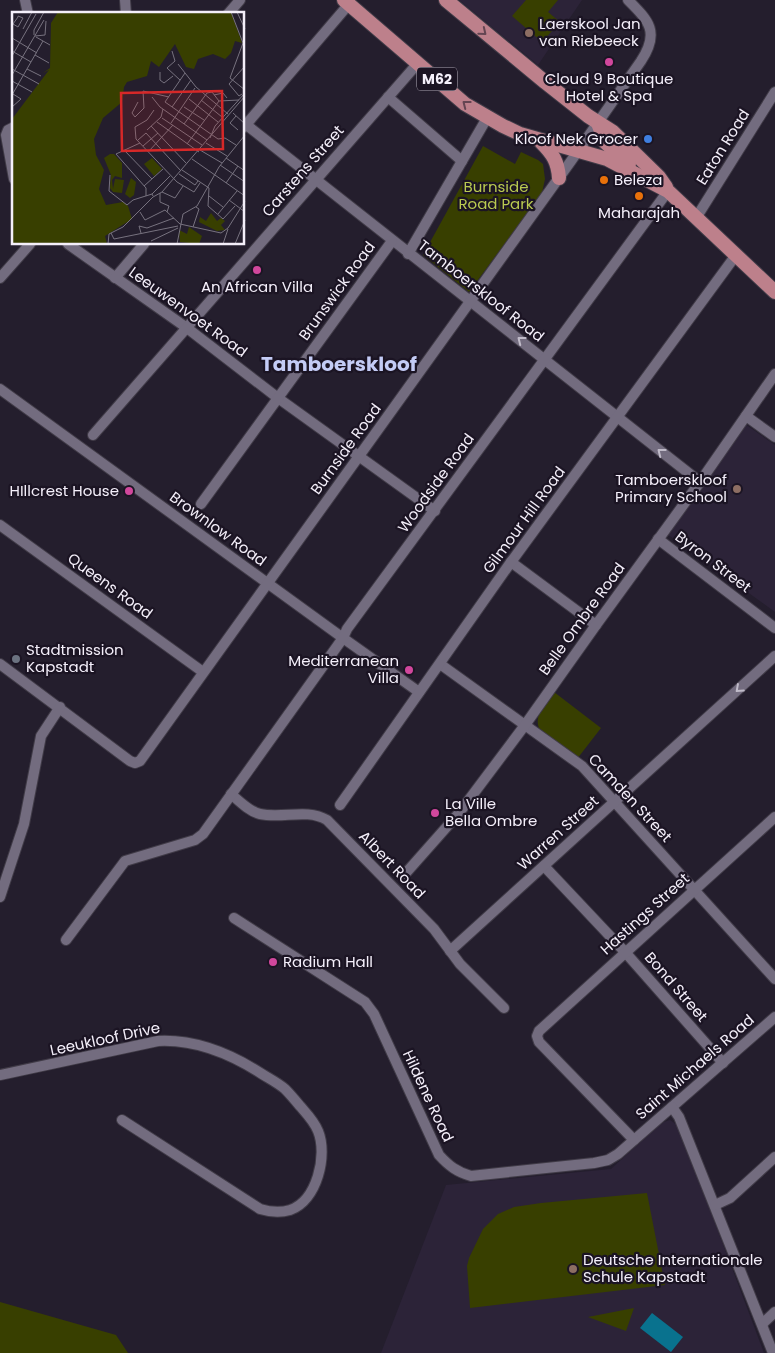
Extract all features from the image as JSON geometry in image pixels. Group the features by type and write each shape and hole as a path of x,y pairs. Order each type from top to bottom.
{"main road":[{"name":"M62","path":"446,0 545,82 613,132 658,177 668,191 775,292"},
{"name":"M62","path":"346,2 465,104 488,118 520,134 607,159 668,191"},
{"path":"598,122 603,138 608,145 623,157 635,173"},
{"path":"541,141 558,164 559,178"}],"street":[{"path":"230,12 240,0"},
{"name":"Burnside Road","path":"60,707 130,761 136,763 140,760 471,302 642,61 649,44 651,33 649,24 628,0"},
{"path":"245,124 346,2"},
{"name":"Carstens Street","path":"93,435 418,63"},
{"name":"Eaton Road","path":"696,218 775,92"},
{"path":"388,97 462,161"},
{"path":"408,254 488,118"},
{"name":"Tamboerskloof Road","path":"245,126 700,482"},
{"path":"10,130 12,154"},
{"name":"Woodside Road","path":"66,940 125,861 198,839 343,638 347,629 668,191"},
{"name":"Brunswick Road","path":"201,504 392,241"},
{"path":"0,278 29,245"},
{"name":"Leeuwenvoet Road","path":"69,245 187,328 278,398 435,511"},
{"path":"115,278 143,245"},
{"name":"Gilmour Hill Road","path":"340,805 511,562 736,255"},
{"name":"Belle Ombre Road","path":"404,874 459,813 526,725 775,374"},
{"name":"Brownlow Road","path":"0,389 419,692"},
{"path":"746,416 775,438"},
{"name":"Queens Road","path":"0,524 203,672"},
{"name":"Byron Street","path":"658,540 775,628"},
{"path":"511,562 596,625"},
{"name":"Warren Street","path":"450,951 775,656"},
{"path":"0,664 60,707 41,736 24,824 0,897"},
{"name":"Camden Street","path":"440,664 582,766 775,979"},
{"name":"Albert Road","path":"232,794 252,810 261,814 308,814 327,820 434,929 460,964 504,1008"},
{"name":"Hastings Street","path":"634,1140 539,1042 537,1036 540,1029 775,817"},
{"name":"Bond Street","path":"544,866 625,952 723,1063"},
{"name":"Hildene Road","path":"234,918 365,1002 374,1014 439,1155 449,1166 459,1172 471,1176 602,1162 618,1154 634,1140"},
{"name":"Saint Michaels Road","path":"634,1140 775,1017"},
{"name":"Leeukloof Drive","path":"0,1076 158,1041 174,1041 213,1049 228,1054 246,1064 284,1089 310,1117 317,1129 323,1149 321,1164 310,1192 300,1205 282,1212 266,1211 260,1209 122,1120"},
{"path":"672,1107 679,1116 716,1205 773,1353"},
{"path":"716,1205 730,1198 775,1157"},
{"path":"762,1324 775,1312"}],"shaded area":[{"name":"Laerskool Jan van Riebeeck","path":"459,0 582,0 538,65"},
{"name":"Tamboerskloof Primary School","path":"745,424 775,445 775,612 667,534"},
{"name":"Deutsche Internationale Schule Kapstadt","path":"670,1120 680,1130 764,1353 381,1353 446,1185 611,1169 661,1123"}],"green space":[{"path":"526,0 558,0 548,12 560,22 542,42 512,16"},
{"name":"Burnside Road Park","path":"483,146 515,164 521,152 538,160 543,164 545,179 542,193 469,292 423,255"},
{"path":"554,692 601,728 577,759 539,728 539,713"},
{"path":"647,1193 665,1285 470,1308 467,1266 469,1258 483,1229 498,1214 514,1207 541,1203"},
{"path":"0,1302 116,1335 128,1353 0,1353"},
{"path":"634,1308 626,1331 588,1317"}],"water":[{"path":"652,1313 683,1337 671,1352 640,1328"}],"place":[{"name":"Laerskool Jan van Riebeeck","path":"529,33"},
{"name":"Cloud 9 Boutique Hotel & Spa","path":"609,62"},
{"name":"Kloof Nek Grocer","path":"648,139"},
{"name":"Beleza","path":"604,180"},
{"name":"Maharajah","path":"639,196"},
{"name":"An African Villa","path":"257,270"},
{"name":"Tamboerskloof Primary School","path":"737,489"},
{"name":"HIllcrest House","path":"129,491"},
{"name":"Stadtmission Kapstadt","path":"16,659"},
{"name":"Mediterranean Villa","path":"409,670"},
{"name":"La Ville Bella Ombre","path":"435,813"},
{"name":"Radium Hall","path":"273,962"},
{"name":"Deutsche Internationale Schule Kapstadt","path":"573,1269"}],"district":[{"name":"Tamboerskloof","path":"339,364"}]}
